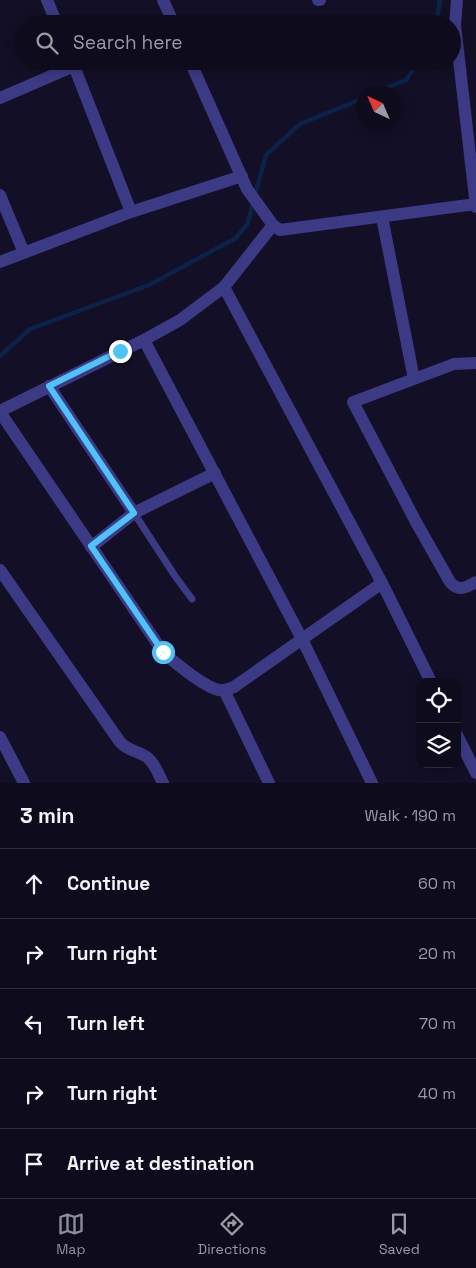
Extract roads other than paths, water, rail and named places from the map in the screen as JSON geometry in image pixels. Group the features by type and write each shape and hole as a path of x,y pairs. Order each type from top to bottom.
{"street":[{"path":"47,0 53,15"},
{"path":"163,0 170,15"},
{"path":"456,15 457,0"},
{"path":"0,98 60,70"},
{"path":"75,70 131,212"},
{"path":"194,70 247,189 273,225 280,230 476,205 461,70"},
{"path":"0,262 131,212 242,176"},
{"path":"0,196 24,253"},
{"path":"382,217 414,379"},
{"path":"273,225 224,287 180,320 0,412 163,652 180,668 216,690 234,687 382,583"},
{"path":"224,287 382,583 429,678"},
{"path":"144,340 302,639 372,783"},
{"path":"476,363 454,364 353,402 450,582 455,588 460,589 476,582"},
{"path":"49,386 134,513"},
{"path":"91,546 134,513 215,473"},
{"path":"0,570 120,742 131,751 150,760 163,783"},
{"path":"224,690 268,783"},
{"path":"0,737 24,783"},
{"path":"461,743 476,773"}],"lane":[{"path":"134,513 192,599"}],"waterway":[{"path":"438,15 440,0"},
{"path":"394,85 406,80 413,70"},
{"path":"255,195 266,155 300,124 356,101"},
{"path":"0,356 30,329 149,285 236,238 248,223 253,203"}]}
